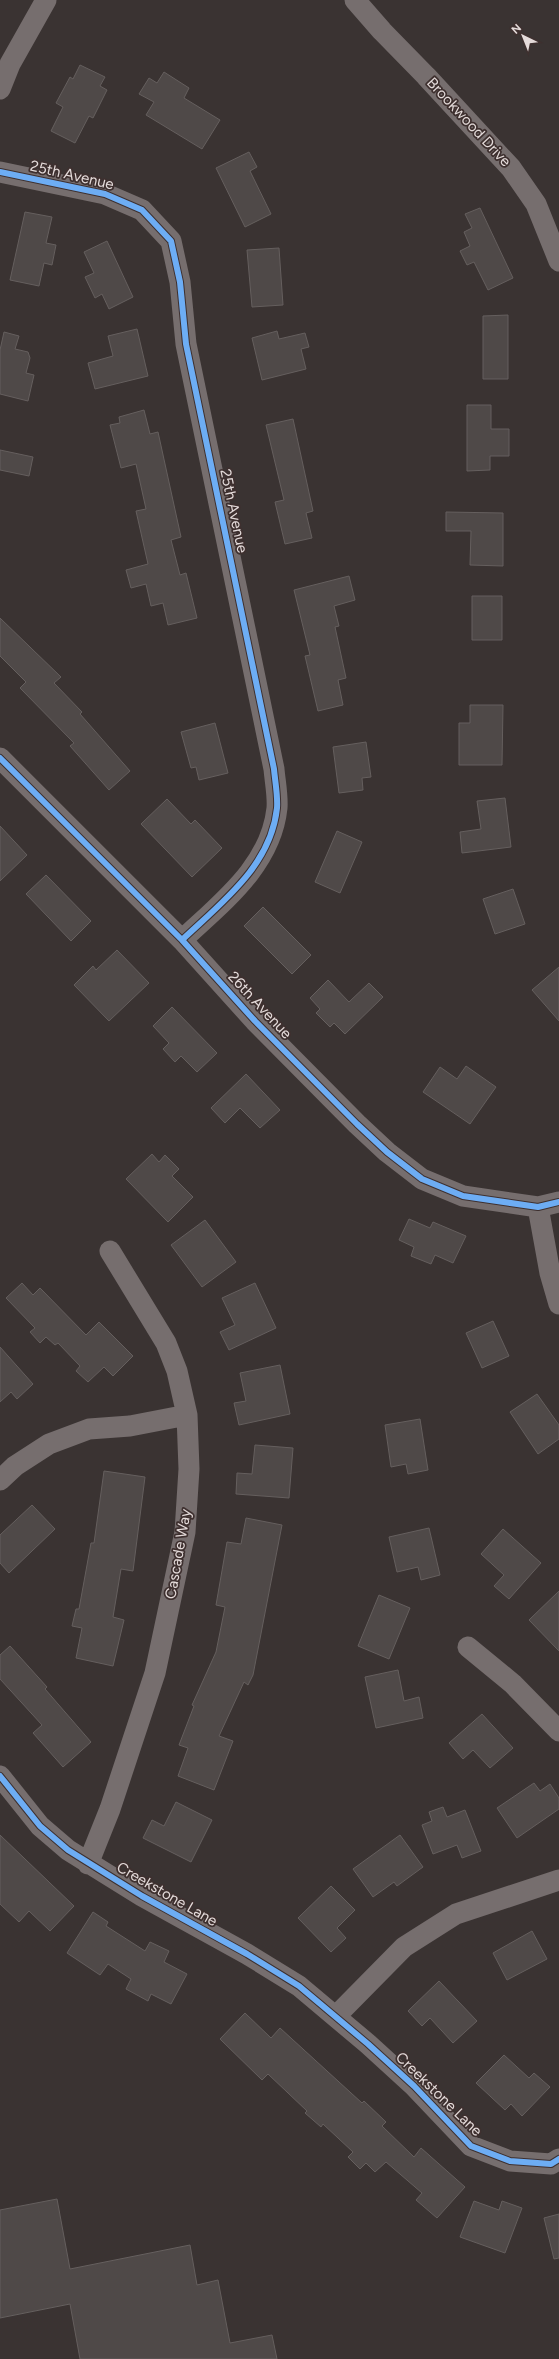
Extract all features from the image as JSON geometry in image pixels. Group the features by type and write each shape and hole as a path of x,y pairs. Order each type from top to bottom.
{"street":[{"path":"0,89 10,64 46,0"},
{"name":"Brookwood Drive","path":"355,0 382,31 511,168 536,204 559,261"},
{"name":"25th Avenue","path":"0,172 105,194 142,210 171,241 180,282 186,344 274,769 277,808 266,847 244,881 182,940"},
{"name":"26th Avenue","path":"0,758 182,940 255,1021 357,1124 388,1152 422,1179 463,1196 538,1207"},
{"path":"559,1202 538,1207 550,1273 559,1304"},
{"name":"Cascade Way","path":"88,1864 110,1809 155,1673 185,1532 189,1469 187,1415 177,1371 166,1343 110,1251"},
{"path":"0,1480 15,1466 49,1444 89,1429 130,1426 187,1415"},
{"path":"468,1647 514,1684 559,1731"},
{"name":"Creekstone Lane","path":"0,1776 40,1826 88,1864 286,1978 336,2016 414,2086 471,2146 510,2161 551,2164 559,2159"},
{"path":"336,2016 404,1947 456,1914 559,1880"}],"building":[{"path":"80,65 105,77 100,86 107,90 93,118 89,116 75,143 51,131 63,107 56,103 70,77 73,79"},
{"path":"164,72 189,88 184,98 220,120 202,149 146,115 154,102 139,94 149,78 157,83"},
{"path":"249,152 257,167 250,171 271,214 245,227 216,168"},
{"path":"480,208 513,278 488,290 474,262 467,265 460,251 470,246 464,232 472,228 465,214"},
{"path":"25,212 52,217 46,243 56,245 52,265 44,263 39,286 10,280"},
{"path":"107,241 133,297 109,309 102,294 95,298 85,277 94,273 84,252"},
{"path":"279,248 283,305 252,307 247,250"},
{"path":"508,315 508,379 483,379 483,316"},
{"path":"137,329 148,376 95,389 88,363 113,356 108,336"},
{"path":"277,331 279,339 305,333 309,347 301,349 306,369 262,380 252,338"},
{"path":"4,332 19,336 15,349 28,352 30,358 26,373 34,375 28,401 0,394 0,350"},
{"path":"467,405 491,405 491,429 509,429 509,456 490,456 490,470 467,471"},
{"path":"144,410 150,434 158,432 181,537 171,540 180,575 186,573 197,618 168,625 163,603 151,606 146,584 131,588 126,570 148,564 136,511 146,509 136,464 121,468 110,425 120,423 119,417"},
{"path":"293,419 313,511 306,513 312,538 285,544 275,502 284,500 266,425"},
{"path":"0,450 33,457 29,476 0,470"},
{"path":"446,512 503,513 503,566 470,565 471,531 446,531"},
{"path":"349,576 355,600 334,606 339,626 335,627 346,678 338,680 343,705 318,711 305,656 310,655 294,590"},
{"path":"472,596 502,596 502,640 472,640"},
{"path":"0,618 61,677 54,683 82,712 80,714 130,771 109,790 70,746 74,743 20,688 26,682 0,656"},
{"path":"470,705 503,705 502,765 459,765 459,723 470,723"},
{"path":"215,723 228,773 199,780 196,767 191,768 181,732"},
{"path":"366,742 371,777 362,778 363,790 339,793 333,747"},
{"path":"505,798 511,847 462,853 460,832 481,829 477,801"},
{"path":"167,799 191,824 195,820 222,848 192,877 141,824"},
{"path":"0,826 27,855 0,881"},
{"path":"337,831 362,842 340,893 315,882"},
{"path":"46,875 91,921 71,941 26,894"},
{"path":"513,889 525,924 495,934 483,899"},
{"path":"263,907 311,955 292,974 244,926"},
{"path":"117,950 149,983 109,1021 74,985 93,966 96,970"},
{"path":"559,967 559,1021 532,990"},
{"path":"328,980 349,1002 369,983 383,997 345,1034 334,1023 330,1027 316,1013 320,1009 310,998"},
{"path":"172,1007 217,1053 197,1072 181,1056 175,1062 163,1049 169,1043 153,1026"},
{"path":"466,1066 496,1087 470,1124 423,1092 440,1067 457,1079"},
{"path":"246,1074 280,1110 260,1128 240,1108 225,1123 211,1108"},
{"path":"152,1154 159,1162 165,1155 179,1169 172,1176 193,1197 168,1222 126,1179"},
{"path":"409,1219 430,1228 433,1222 466,1236 453,1263 435,1255 431,1264 411,1256 414,1247 399,1240"},
{"path":"205,1220 236,1262 202,1287 171,1245"},
{"path":"22,1283 33,1295 40,1288 86,1335 99,1322 133,1356 113,1376 104,1367 88,1382 76,1371 80,1366 58,1343 55,1345 46,1337 40,1343 30,1332 35,1328 6,1298"},
{"path":"255,1283 276,1328 229,1350 220,1332 235,1325 222,1298"},
{"path":"493,1321 509,1356 482,1368 466,1333"},
{"path":"0,1347 33,1384 17,1399 11,1392 0,1402"},
{"path":"280,1365 290,1414 239,1425 234,1403 246,1401 240,1373"},
{"path":"537,1394 559,1425 559,1439 538,1454 510,1412"},
{"path":"420,1419 428,1470 408,1474 406,1464 391,1467 385,1425"},
{"path":"255,1445 293,1448 289,1498 236,1494 237,1473 252,1474"},
{"path":"104,1471 145,1477 133,1571 121,1569 113,1617 124,1620 113,1666 76,1658 82,1628 72,1626 76,1609 79,1609 91,1543 94,1543"},
{"path":"32,1505 55,1529 9,1573 0,1563 0,1535"},
{"path":"246,1518 282,1525 253,1675 248,1685 244,1682 219,1736 233,1741 214,1790 178,1776 188,1748 179,1745 194,1706 192,1705 216,1652 225,1607 216,1605 227,1542 241,1544"},
{"path":"429,1528 440,1575 421,1580 418,1567 397,1572 389,1537"},
{"path":"503,1529 541,1563 509,1599 494,1586 504,1575 481,1554"},
{"path":"559,1591 559,1651 529,1620"},
{"path":"379,1595 410,1608 389,1659 358,1646"},
{"path":"10,1646 47,1687 45,1689 91,1742 63,1767 33,1733 42,1725 0,1679 0,1655"},
{"path":"398,1670 404,1701 419,1697 423,1718 376,1728 365,1677"},
{"path":"482,1714 513,1748 490,1768 473,1750 463,1759 449,1743"},
{"path":"534,1783 540,1791 550,1784 559,1798 559,1809 517,1838 497,1808"},
{"path":"176,1802 212,1820 191,1862 143,1838 152,1820 164,1826"},
{"path":"443,1807 447,1817 465,1810 481,1851 462,1858 457,1845 433,1854 422,1825 432,1821 429,1812"},
{"path":"0,1835 74,1906 50,1931 29,1911 19,1922 0,1904"},
{"path":"400,1835 423,1867 397,1886 394,1882 373,1897 353,1869"},
{"path":"331,1886 355,1910 337,1928 346,1938 331,1952 298,1918"},
{"path":"93,1912 108,1922 106,1926 145,1951 150,1942 169,1951 164,1962 187,1974 171,2004 151,1994 148,2001 126,1989 131,1979 108,1964 100,1975 67,1953"},
{"path":"532,1931 547,1959 507,1980 493,1953"},
{"path":"439,1981 477,2021 453,2043 430,2018 422,2026 408,2011"},
{"path":"245,2013 271,2038 280,2028 362,2103 364,2101 386,2122 382,2126 414,2157 421,2148 465,2187 437,2218 416,2200 422,2193 386,2162 375,2172 366,2163 360,2169 348,2157 353,2152 323,2124 321,2127 305,2113 307,2111 268,2074 262,2080 220,2039"},
{"path":"504,2055 529,2078 534,2073 550,2087 522,2116 511,2104 505,2110 476,2083"},
{"path":"57,2199 70,2269 190,2245 197,2285 218,2280 230,2343 272,2335 277,2359 80,2359 70,2304 0,2318 0,2210"},
{"path":"474,2201 499,2210 502,2201 522,2208 505,2253 460,2237"},
{"path":"559,2214 559,2258 554,2259 544,2218"}],"cycle path":[{"path":"0,172 105,194 142,210 171,241 180,282 186,344 274,769 277,794 277,808 273,829 265,848 255,865 228,897 182,940"},
{"path":"0,758 182,940 255,1021 357,1124 387,1152 422,1179 463,1196 538,1207 559,1202"},
{"path":"0,1776 40,1826 68,1850 142,1896 247,1954 299,1986 368,2044 414,2086 471,2146 510,2161 551,2164 559,2159"}]}
